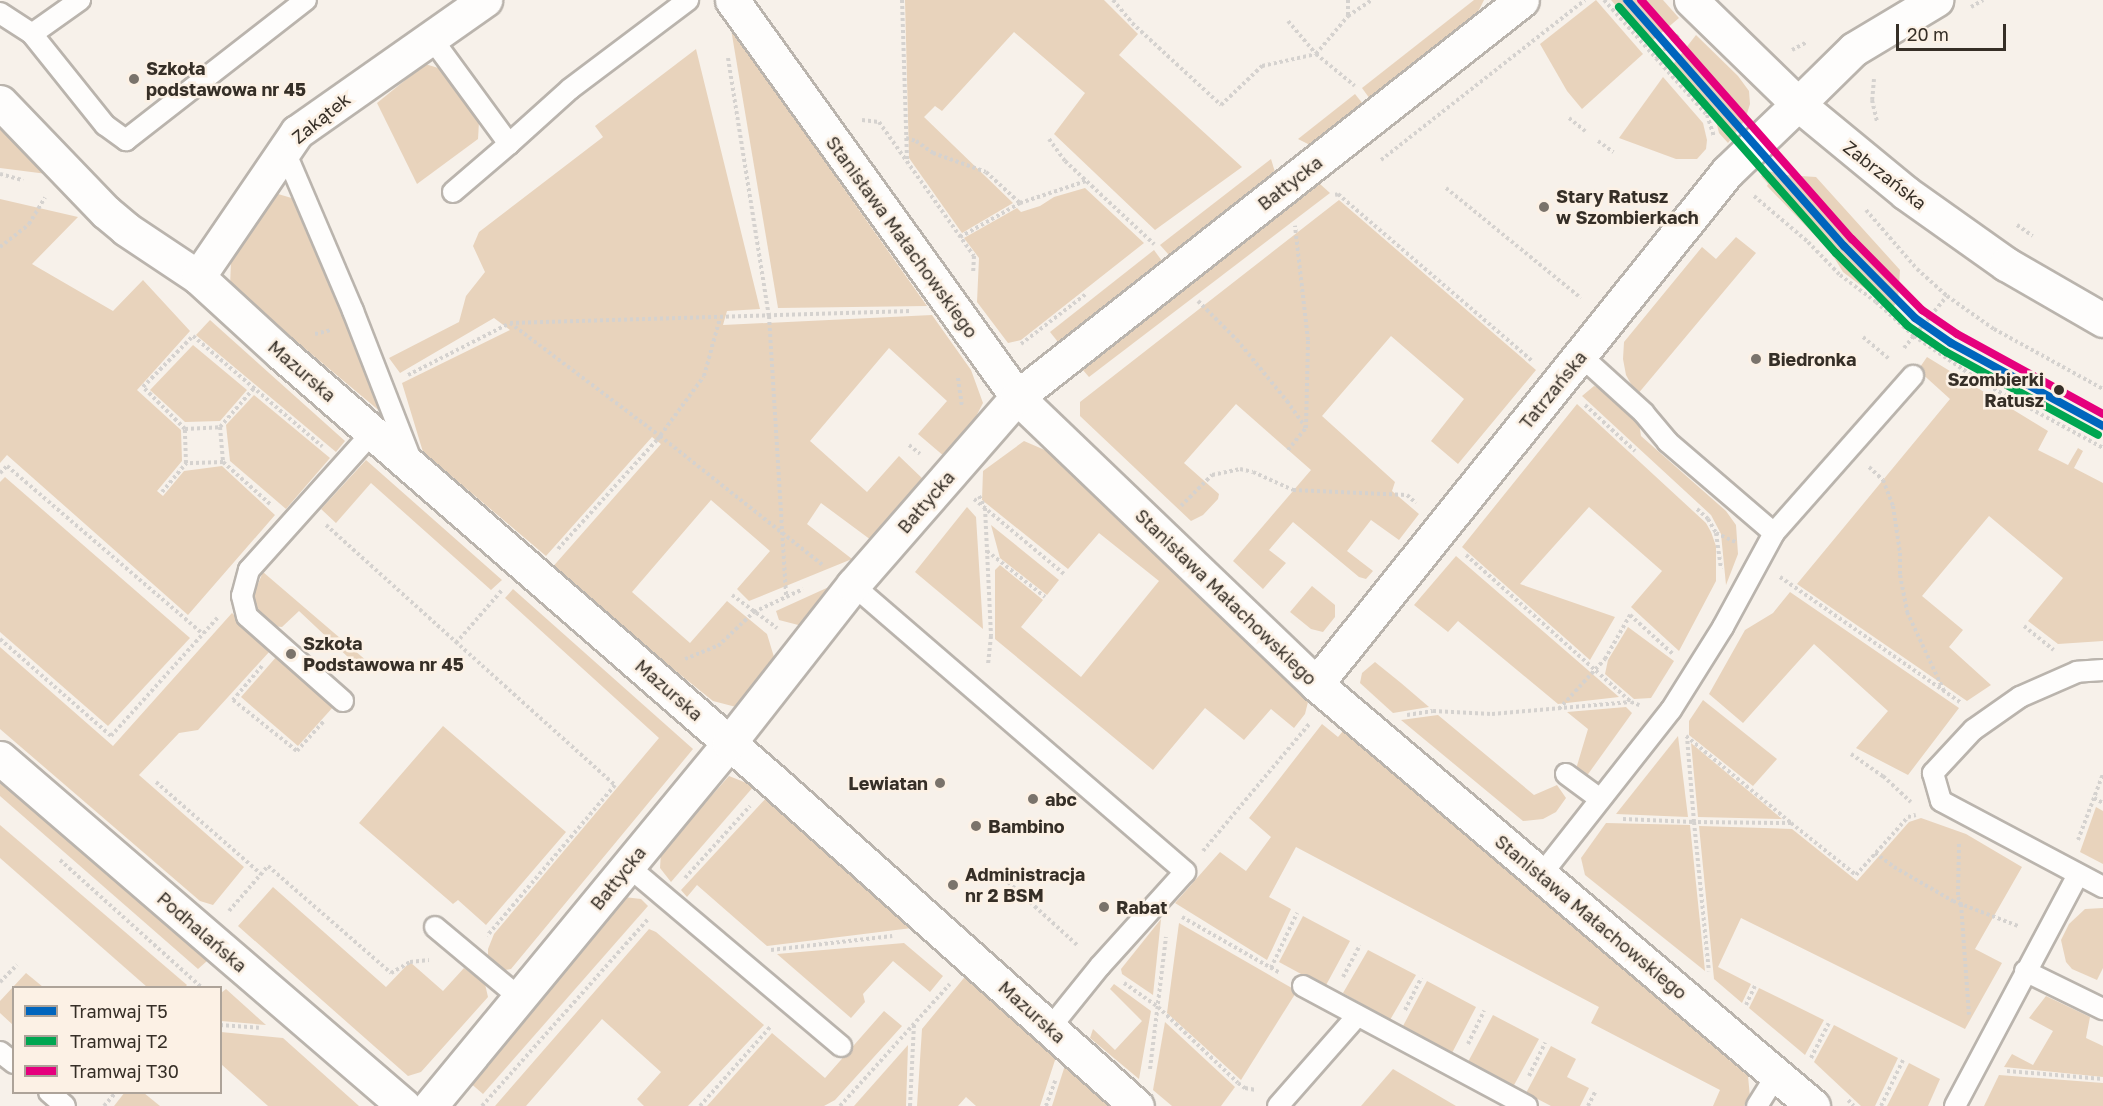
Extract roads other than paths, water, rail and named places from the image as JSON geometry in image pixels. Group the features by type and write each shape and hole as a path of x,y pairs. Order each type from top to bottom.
{"street":[{"name":"Zakątek","path":"198,277 297,132 430,36 485,0"},
{"name":"Stanisława Małachowskiego","path":"732,0 1017,397 1317,699 1541,875 1813,1106"},
{"name":"Bałtycka","path":"430,1106 729,743 853,585 1017,397 1522,0"},
{"name":"Zabrzańska","path":"1691,0 1798,104 1906,193 1970,240 2042,286 2103,320"},
{"name":"Tatrzańska","path":"1317,699 1580,355 1727,172 1854,49 1936,0"},
{"name":"Mazurska","path":"0,102 119,223 198,277 372,433 773,781 1137,1106"},
{"name":"Podhalańska","path":"0,758 404,1106"}],"lane":[{"path":"32,33 80,0"},
{"path":"0,13 32,33 105,125 126,140 306,0"},
{"path":"453,192 570,89 688,0"},
{"path":"430,36 508,144"},
{"path":"284,149 384,388 416,471"},
{"path":"1580,355 1644,414 1668,442 1774,533"},
{"path":"1541,875 1655,733 1682,694 1723,627 1774,533 1913,376"},
{"path":"343,701 247,616 242,596 249,570 372,433"},
{"path":"853,585 1185,872 1164,905 1100,966 1050,1028"},
{"path":"2103,670 2078,672 2020,697 1973,730 1933,773 1941,801 2103,887"},
{"path":"1566,774 1600,799"},
{"path":"628,866 841,1047"},
{"path":"1955,1106 2025,971 2073,871"},
{"path":"435,927 520,998"},
{"path":"2025,971 2103,1009"},
{"path":"1303,986 1522,1103"},
{"path":"1278,1106 1357,1016"},
{"path":"0,1052 12,1061"},
{"path":"1757,1106 1777,1074"},
{"path":"51,1094 65,1106"}],"tram line":[{"name":"T5","path":"1627,0 1844,246 1915,318 1951,343 2103,426"},
{"name":"T30","path":"1641,0 1852,239 1922,310 1957,334 2103,414"},
{"name":"T2","path":"1619,7 1836,253 1908,326 1946,352 2098,435"}],"place":[{"name":"Szkoła podstawowa nr 45","path":"134,79"},
{"name":"Stary Ratusz w Szombierkach","path":"1544,207"},
{"name":"Biedronka","path":"1756,359"},
{"name":"Szombierki Ratusz","path":"2059,390"},
{"name":"Szkoła Podstawowa nr 45","path":"291,654"},
{"name":"Lewiatan","path":"940,783"},
{"name":"abc","path":"1033,799"},
{"name":"Bambino","path":"976,826"},
{"name":"Administracja nr 2 BSM","path":"953,885"},
{"name":"Rabat","path":"1104,907"}]}
